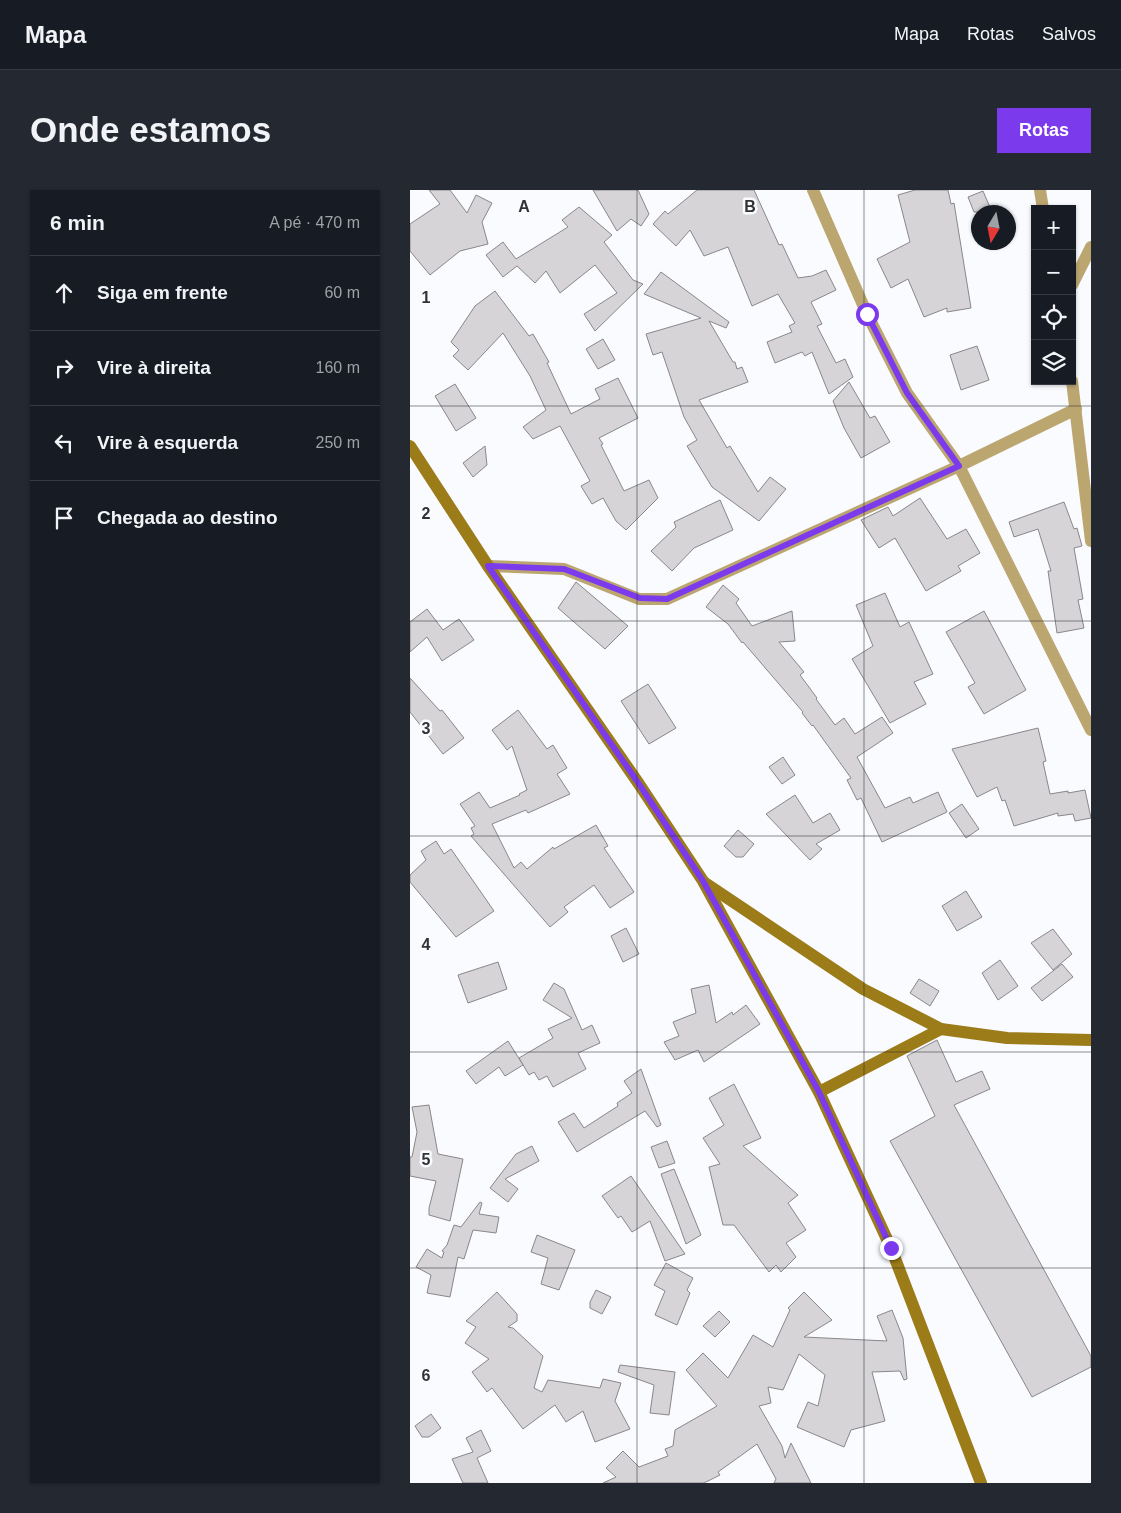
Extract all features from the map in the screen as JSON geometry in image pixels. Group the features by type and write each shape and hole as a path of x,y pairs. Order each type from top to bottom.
{"street":[{"path":"813,190 867,314 907,393 959,466 1091,730"},
{"path":"1040,190 1042,205"},
{"path":"1076,276 1091,246"},
{"path":"1073,385 1091,542"},
{"path":"488,566 564,569 640,598 667,599 959,466 1076,409"},
{"path":"410,446 488,566 639,784 703,881 819,1092 891,1248 981,1483"},
{"path":"703,881 863,989 941,1030 1007,1038 1091,1040"},
{"path":"819,1092 941,1030"}],"building":[{"path":"429,190 450,190 467,213 476,195 492,203 482,222 488,244 460,251 430,275 410,251 410,224 440,204"},
{"path":"593,190 638,190 649,214 641,226 631,219 617,231"},
{"path":"697,190 754,190 779,245 782,244 798,278 812,276 826,270 836,290 811,302 822,324 817,326 836,363 845,359 853,377 829,394 812,352 805,356 802,352 775,363 767,342 792,332 789,326 795,323 778,294 752,306 728,247 704,256 690,230 676,246 653,224 665,211 668,214"},
{"path":"915,190 948,190 951,204 954,203 971,308 947,312 947,308 924,317 908,279 891,288 877,259 910,242 898,195"},
{"path":"983,191 989,205 971,205 968,197"},
{"path":"579,207 612,235 604,242 633,280 643,284 595,331 584,314 617,293 595,265 560,293 546,271 535,283 517,266 503,277 486,255 503,242 516,259 568,227 562,220"},
{"path":"661,272 729,322 726,328 709,321 733,362 735,362 737,369 742,367 748,382 699,400 727,448 730,446 758,492 770,477 786,489 759,521 712,487 687,446 697,440 684,417 662,352 653,355 646,334 701,318 644,294"},
{"path":"495,291 529,336 533,334 549,362 547,363 571,414 600,399 595,389 618,378 638,418 599,438 603,444 601,445 624,491 649,480 658,498 626,530 616,521 603,498 592,504 581,486 590,481 560,426 533,439 523,427 546,410 530,376 503,333 468,370 453,356 459,350 451,342 475,306"},
{"path":"603,339 615,360 598,369 586,349"},
{"path":"977,346 989,380 961,390 950,355"},
{"path":"849,382 870,418 875,416 890,442 861,458 844,428 833,401"},
{"path":"455,384 476,418 456,431 435,396"},
{"path":"485,446 487,465 473,477 463,463"},
{"path":"920,498 947,539 966,529 980,553 958,566 961,571 926,591 895,538 879,548 861,520 888,507 893,516"},
{"path":"720,500 733,530 694,548 672,571 651,551 676,527 674,522"},
{"path":"1064,502 1074,529 1077,528 1082,546 1074,548 1083,599 1078,600 1084,628 1057,633 1048,571 1051,571 1038,529 1014,537 1009,522"},
{"path":"576,582 628,626 605,649 558,608"},
{"path":"723,585 739,599 736,603 752,626 792,611 795,641 779,642 804,672 800,675 835,725 844,718 855,734 882,717 893,733 857,757 885,808 910,797 913,803 938,792 947,812 882,842 861,798 857,800 847,780 851,778 813,725 742,643 728,624 706,607"},
{"path":"885,593 900,627 909,622 933,674 914,682 926,704 890,723 852,659 873,646 856,605"},
{"path":"427,609 443,630 459,619 474,640 442,661 427,637 410,652 410,622"},
{"path":"984,611 1026,690 984,714 968,687 975,683 946,632"},
{"path":"410,678 440,711 442,710 464,738 443,754 410,712"},
{"path":"648,684 676,728 649,744 621,701"},
{"path":"518,710 547,749 553,745 567,768 557,774 570,794 528,813 526,810 492,824 514,868 521,862 527,869 553,847 554,849 596,825 608,846 604,848 634,892 610,908 594,885 564,907 568,912 550,927 471,836 474,834 471,828 475,826 460,804 479,792 490,808 527,790 512,746 507,750 492,730"},
{"path":"1038,728 1046,761 1043,762 1050,794 1085,790 1091,818 1075,821 1073,814 1058,816 1058,813 1014,826 1005,800 1002,801 997,787 977,797 952,749"},
{"path":"783,757 795,775 782,784 769,767"},
{"path":"795,795 813,823 830,813 840,830 816,844 822,849 810,860 766,814"},
{"path":"962,804 979,829 966,838 949,813"},
{"path":"738,830 754,844 743,857 736,857 724,846"},
{"path":"436,841 444,854 451,849 494,911 456,937 410,882 410,875 426,860 421,851"},
{"path":"966,891 982,917 957,931 942,906"},
{"path":"626,928 639,954 623,962 611,936"},
{"path":"1053,929 1072,954 1053,970 1031,943"},
{"path":"1000,960 1018,986 998,1000 982,973"},
{"path":"498,962 507,989 468,1003 458,975"},
{"path":"1062,964 1073,977 1042,1001 1031,988"},
{"path":"919,979 939,991 930,1006 910,993"},
{"path":"554,983 564,989 582,1030 592,1025 600,1043 578,1053 586,1069 553,1087 547,1076 539,1080 534,1072 529,1075 519,1058 553,1038 548,1029 572,1018 543,1000"},
{"path":"709,985 716,1023 732,1012 733,1015 746,1005 760,1024 704,1062 698,1050 675,1060 664,1042 679,1036 673,1022 696,1013 691,989"},
{"path":"937,1040 956,1082 982,1071 990,1089 954,1105 1091,1356 1091,1367 1032,1397 890,1141 935,1116 907,1056"},
{"path":"508,1041 523,1065 505,1076 499,1067 476,1084 466,1071"},
{"path":"641,1069 661,1125 657,1127 645,1111 577,1152 558,1122 574,1113 584,1128 618,1106 617,1103 632,1093 624,1081"},
{"path":"734,1084 761,1138 743,1146 798,1195 788,1203 806,1230 786,1243 796,1257 781,1272 776,1265 769,1272 734,1225 723,1225 709,1167 720,1164 703,1138 724,1125 709,1098"},
{"path":"429,1105 438,1154 463,1159 450,1221 429,1215 436,1181 410,1176 410,1157 412,1157 417,1132 412,1107"},
{"path":"667,1141 675,1163 659,1168 651,1147"},
{"path":"532,1146 539,1161 505,1179 518,1189 508,1202 490,1188 516,1154"},
{"path":"674,1169 701,1235 686,1244 661,1174"},
{"path":"631,1176 685,1254 665,1261 650,1221 632,1232 621,1216 618,1218 602,1196"},
{"path":"480,1202 482,1203 479,1214 499,1217 496,1233 473,1230 464,1259 458,1257 450,1297 427,1293 431,1275 416,1267 427,1249 442,1258 444,1252 442,1251 447,1245 454,1225 461,1227"},
{"path":"537,1235 575,1250 559,1290 541,1284 548,1258 531,1252"},
{"path":"666,1263 693,1278 687,1290 690,1293 677,1325 655,1315 665,1291 654,1285"},
{"path":"596,1290 611,1297 602,1314 590,1308 590,1302"},
{"path":"497,1292 517,1314 517,1321 508,1327 513,1328 543,1356 534,1388 542,1392 548,1380 600,1388 603,1379 621,1383 615,1401 630,1429 595,1442 583,1411 566,1422 555,1405 523,1429 492,1388 487,1392 472,1372 489,1359 465,1343 476,1327 466,1321"},
{"path":"804,1292 832,1320 804,1337 887,1341 877,1316 892,1310 903,1338 907,1379 904,1380 900,1371 872,1372 885,1421 851,1430 844,1447 797,1427 808,1402 818,1406 825,1375 799,1354 783,1390 768,1387 771,1403 759,1406 782,1446 785,1458 791,1443 811,1483 774,1483 776,1479 757,1444 718,1472 720,1475 704,1483 603,1483 616,1477 606,1468 623,1451 639,1467 668,1456 665,1449 673,1446 675,1430 717,1406 686,1370 703,1353 728,1378 753,1335 773,1347 790,1310 788,1308"},
{"path":"719,1311 730,1322 715,1337 703,1326"},
{"path":"620,1365 675,1372 669,1415 650,1413 654,1385 618,1372"},
{"path":"431,1414 441,1428 429,1437 422,1437 415,1426"},
{"path":"481,1430 491,1451 477,1458 488,1483 463,1483 452,1459 473,1452 466,1438"}],"route":[{"path":"867,314 907,393 959,466 667,599 640,598 564,569 488,566 639,784 703,881 819,1092 891,1248"}]}
